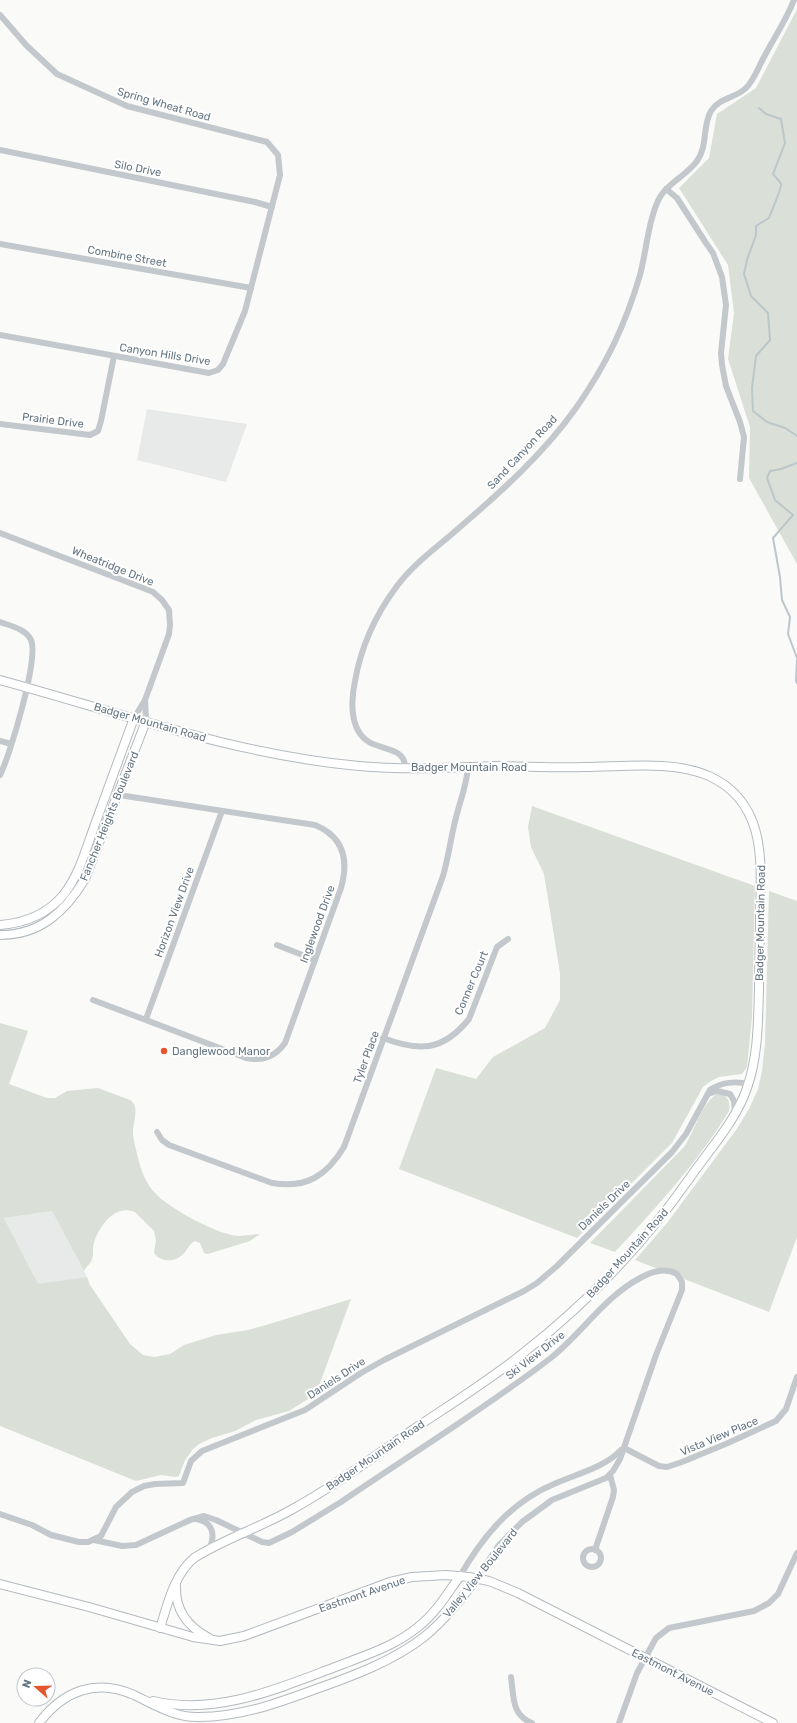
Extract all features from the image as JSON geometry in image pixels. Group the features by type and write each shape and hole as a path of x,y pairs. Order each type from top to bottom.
{"main road":[{"name":"Badger Mountain Road","path":"0,680 206,738 272,753 333,763 405,768 468,768 495,766 672,767 703,774 718,781 732,791 743,804 752,820 759,841 761,860 758,1020 755,1056 749,1084 735,1114 671,1205 650,1231 607,1278 545,1336 486,1380 320,1493 289,1511 209,1549 188,1562 176,1581 160,1628"},
{"name":"Fancher Heights Boulevard","path":"0,925 13,924 37,916 47,911 64,894 75,875 134,718"},
{"name":"Fancher Heights Boulevard","path":"0,936 36,928 48,921 69,904 85,879 146,721"},
{"name":"Eastmont Avenue","path":"0,1584 88,1607 185,1636 226,1640 244,1636 396,1581 423,1576 460,1576 477,1578 518,1593 774,1723"},
{"name":"Valley View Boulevard","path":"139,1698 170,1703 206,1704 238,1700 279,1689 379,1650 406,1636 429,1618 460,1576"},
{"name":"Valley View Boulevard","path":"39,1723 58,1702 69,1695 86,1689 109,1688 119,1690 172,1712 197,1718 237,1713 288,1699 371,1667 409,1647 438,1625 454,1608 477,1578"},
{"path":"176,1581 176,1596 181,1614 189,1625 199,1633 214,1640"}],"street":[{"name":"Sand Canyon Road","path":"405,768 404,761 398,754 371,743 362,736 354,720 353,704 355,683 366,642 382,610 402,580 522,470 563,425 587,390 611,352 623,324 640,272 657,204 666,189 698,161 704,147 707,122 712,110 720,102 741,92 752,81 794,0"},
{"name":"Spring Wheat Road","path":"0,15 27,46 57,74 128,106 267,142 278,152 280,175"},
{"name":"Silo Drive","path":"0,150 255,202 272,207"},
{"name":"Canyon Hills Drive","path":"0,335 209,372 218,370 224,364 240,325 280,175"},
{"path":"666,189 677,198 713,253 722,277 726,305 721,353 722,365 726,386 740,422 744,437 740,479"},
{"name":"Combine Street","path":"0,244 251,288"},
{"name":"Prairie Drive","path":"0,424 75,434 90,435 98,431 114,356"},
{"name":"Wheatridge Drive","path":"0,534 153,592 162,600 169,610 169,634 145,700 134,718"},
{"path":"0,622 21,630 30,639 33,656 11,744 0,775"},
{"name":"Wheatridge Drive","path":"145,700 146,721"},
{"path":"0,741 11,744"},
{"name":"Tyler Place","path":"157,1132 162,1140 169,1145 272,1183 296,1184 315,1179 331,1166 344,1147 446,865 454,824 465,790 468,768"},
{"name":"Inglewood Drive","path":"93,1000 246,1058 257,1060 267,1058 280,1050 285,1043 341,888 345,871 343,853 338,844 328,832 315,825 106,793"},
{"name":"Horizon View Drive","path":"146,1019 222,811"},
{"name":"Conner Court","path":"384,1038 408,1047 419,1048 439,1043 461,1029 469,1019 497,947 508,939"},
{"path":"277,945 315,960"},
{"name":"Daniels Drive","path":"94,1540 101,1536 112,1512 123,1499 132,1492 144,1486 183,1483 191,1461 202,1451 305,1410 384,1360 524,1291 537,1283 557,1266 672,1152 686,1134 710,1090 716,1086 729,1083 749,1084"},
{"name":"Daniels Drive","path":"702,1104 706,1097 713,1091 726,1092 730,1094 734,1101 735,1114"},
{"name":"Ski View Drive","path":"242,1533 262,1542 269,1543 292,1532 322,1514 540,1366 576,1335 612,1297 626,1286 656,1271 670,1271 679,1276 682,1282 682,1290 658,1350 624,1448"},
{"name":"Vista View Place","path":"624,1448 663,1467 682,1462 776,1421 786,1409 797,1377"},
{"path":"595,1550 613,1497 614,1490 610,1475 617,1466 624,1448"},
{"name":"Valley View Boulevard","path":"460,1576 472,1554 509,1511 537,1491 605,1463 624,1448"},
{"name":"Valley View Boulevard","path":"477,1578 499,1546 511,1532 534,1512 552,1500 598,1482 610,1475"},
{"path":"0,1514 32,1525 57,1537 82,1542 94,1540 122,1546 136,1545 190,1520 200,1517 208,1517 242,1533"},
{"path":"190,1520 202,1520 210,1525 213,1537 209,1549"},
{"path":"619,1723 645,1658 656,1638 669,1628 754,1611 769,1603 778,1594 797,1553"},
{"path":"511,1677 516,1710 522,1718 532,1723"}],"shaded area":[{"path":"797,9 797,564 749,478 750,427 728,359 734,313 728,265 679,188 709,158 717,114 756,88"},
{"path":"147,409 247,424 226,482 137,460"},
{"path":"532,806 755,886 752,1017 747,1067 742,1074 719,1077 703,1087 672,1143 577,1238 399,1169 436,1068 476,1079 493,1057 545,1028 560,1000 560,973 544,874 531,847 528,827"},
{"path":"769,891 797,901 797,1237 769,1312 635,1260 667,1223 736,1130 749,1109 758,1089 762,1071 765,1043"},
{"path":"0,1023 28,1031 9,1084 47,1098 55,1098 67,1091 98,1088 130,1100 136,1111 133,1134 139,1163 146,1181 155,1193 182,1213 230,1235 239,1236 260,1234 250,1241 208,1254 204,1253 200,1243 195,1241 179,1258 163,1260 154,1253 156,1240 154,1231 135,1212 128,1210 121,1211 109,1218 96,1236 90,1264 84,1271 52,1211 4,1218 38,1284 87,1277 90,1285 130,1344 143,1355 154,1357 170,1354 184,1345 216,1335 248,1330 351,1299 316,1394 289,1411 256,1420 235,1431 212,1438 199,1444 193,1449 185,1460 179,1476 175,1477 161,1475 136,1481 0,1426"},
{"path":"717,1094 723,1095 728,1099 729,1111 704,1148 676,1184 615,1252 590,1243 684,1147 707,1104"},
{"path":"52,1211 87,1277 38,1285 4,1218"}],"waterway":[{"path":"759,108 766,114 781,119 785,143 773,174 781,184 780,190 769,218 756,226 756,235 747,260 744,274 751,296 768,313 770,340 756,356 752,388 753,411 767,422 785,428 797,436"},
{"path":"797,463 781,469 770,471 767,478 775,500 793,515 773,538 780,577 782,600 790,617 788,634 797,658"},
{"path":"797,660 797,683"}],"place":[{"name":"Danglewood Manor","path":"164,1051"}]}
